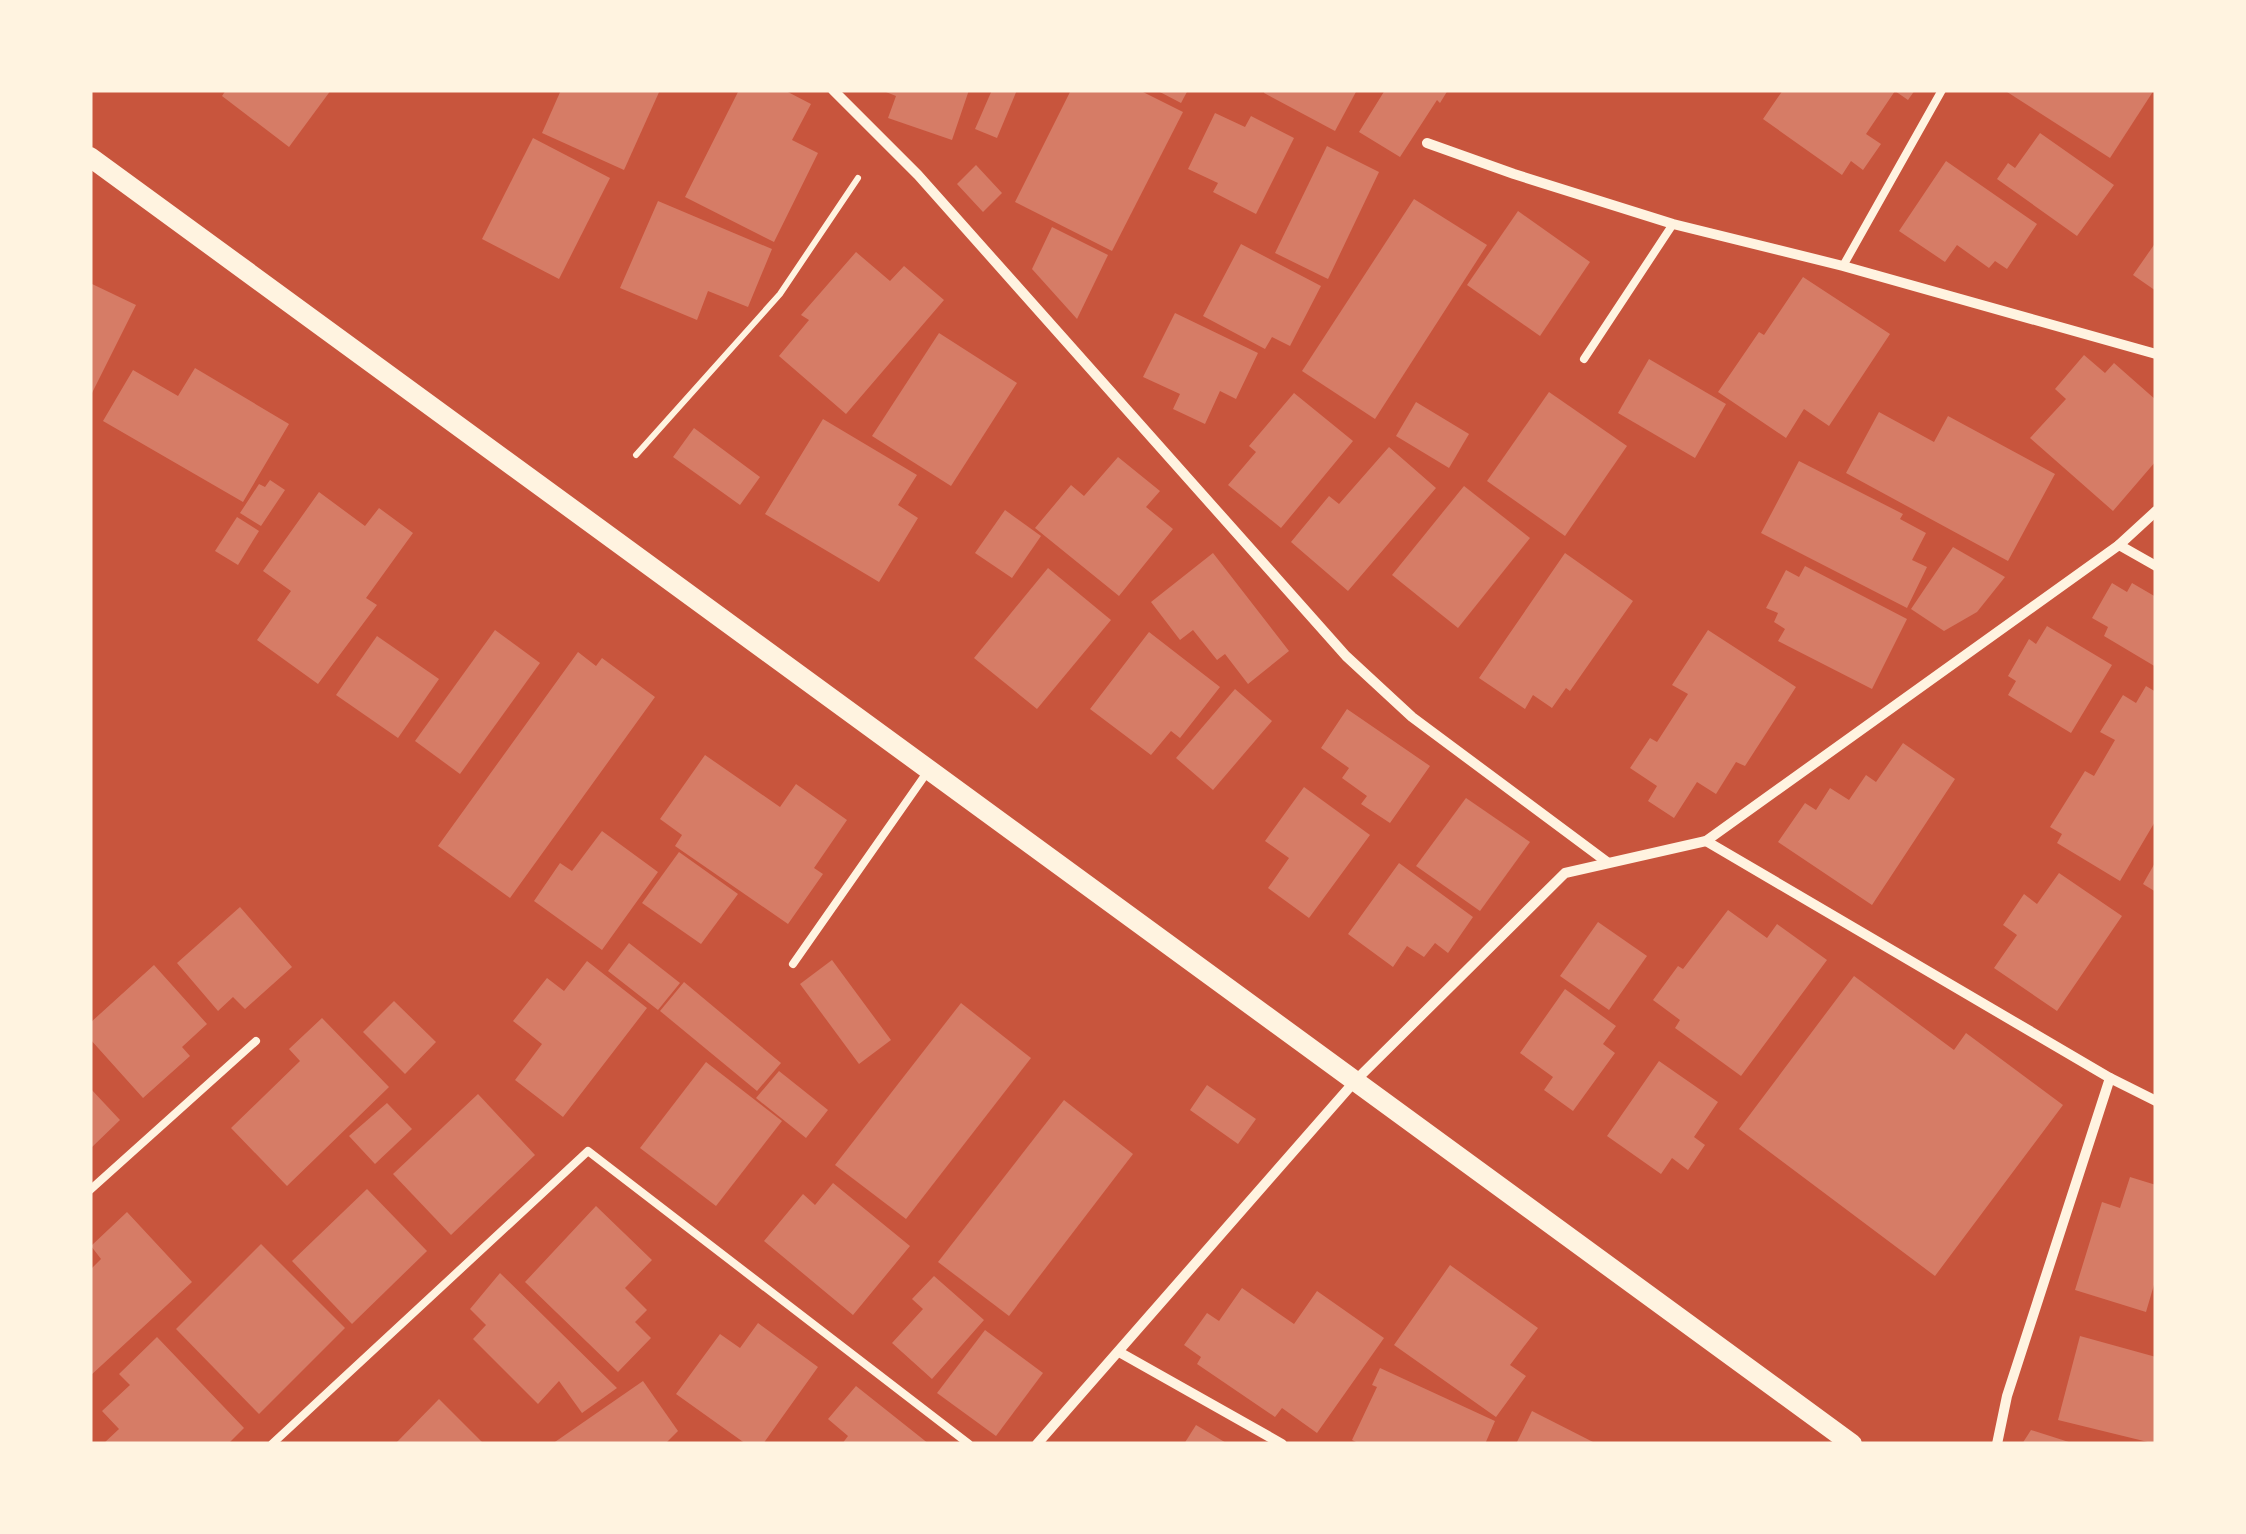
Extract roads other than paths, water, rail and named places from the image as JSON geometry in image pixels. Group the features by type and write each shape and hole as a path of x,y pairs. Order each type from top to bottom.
{"main road":[{"path":"90,157 1852,1444"}],"street":[{"path":"834,90 884,139 1346,656 1412,717 1607,862"},
{"path":"1427,143 1673,224 1842,266 2156,354"},
{"path":"1037,1444 1355,1081 1566,874 1706,840 2119,545 2156,512"},
{"path":"2119,545 2156,566"},
{"path":"1706,840 2110,1078 2156,1101"},
{"path":"1997,1444 2006,1396 2110,1078"},
{"path":"1118,1352 1282,1444"}],"lane":[{"path":"1842,266 1942,90"},
{"path":"1584,359 1673,224"},
{"path":"793,964 929,770"},
{"path":"90,1190 256,1041"},
{"path":"272,1444 588,1150 969,1444"}]}
